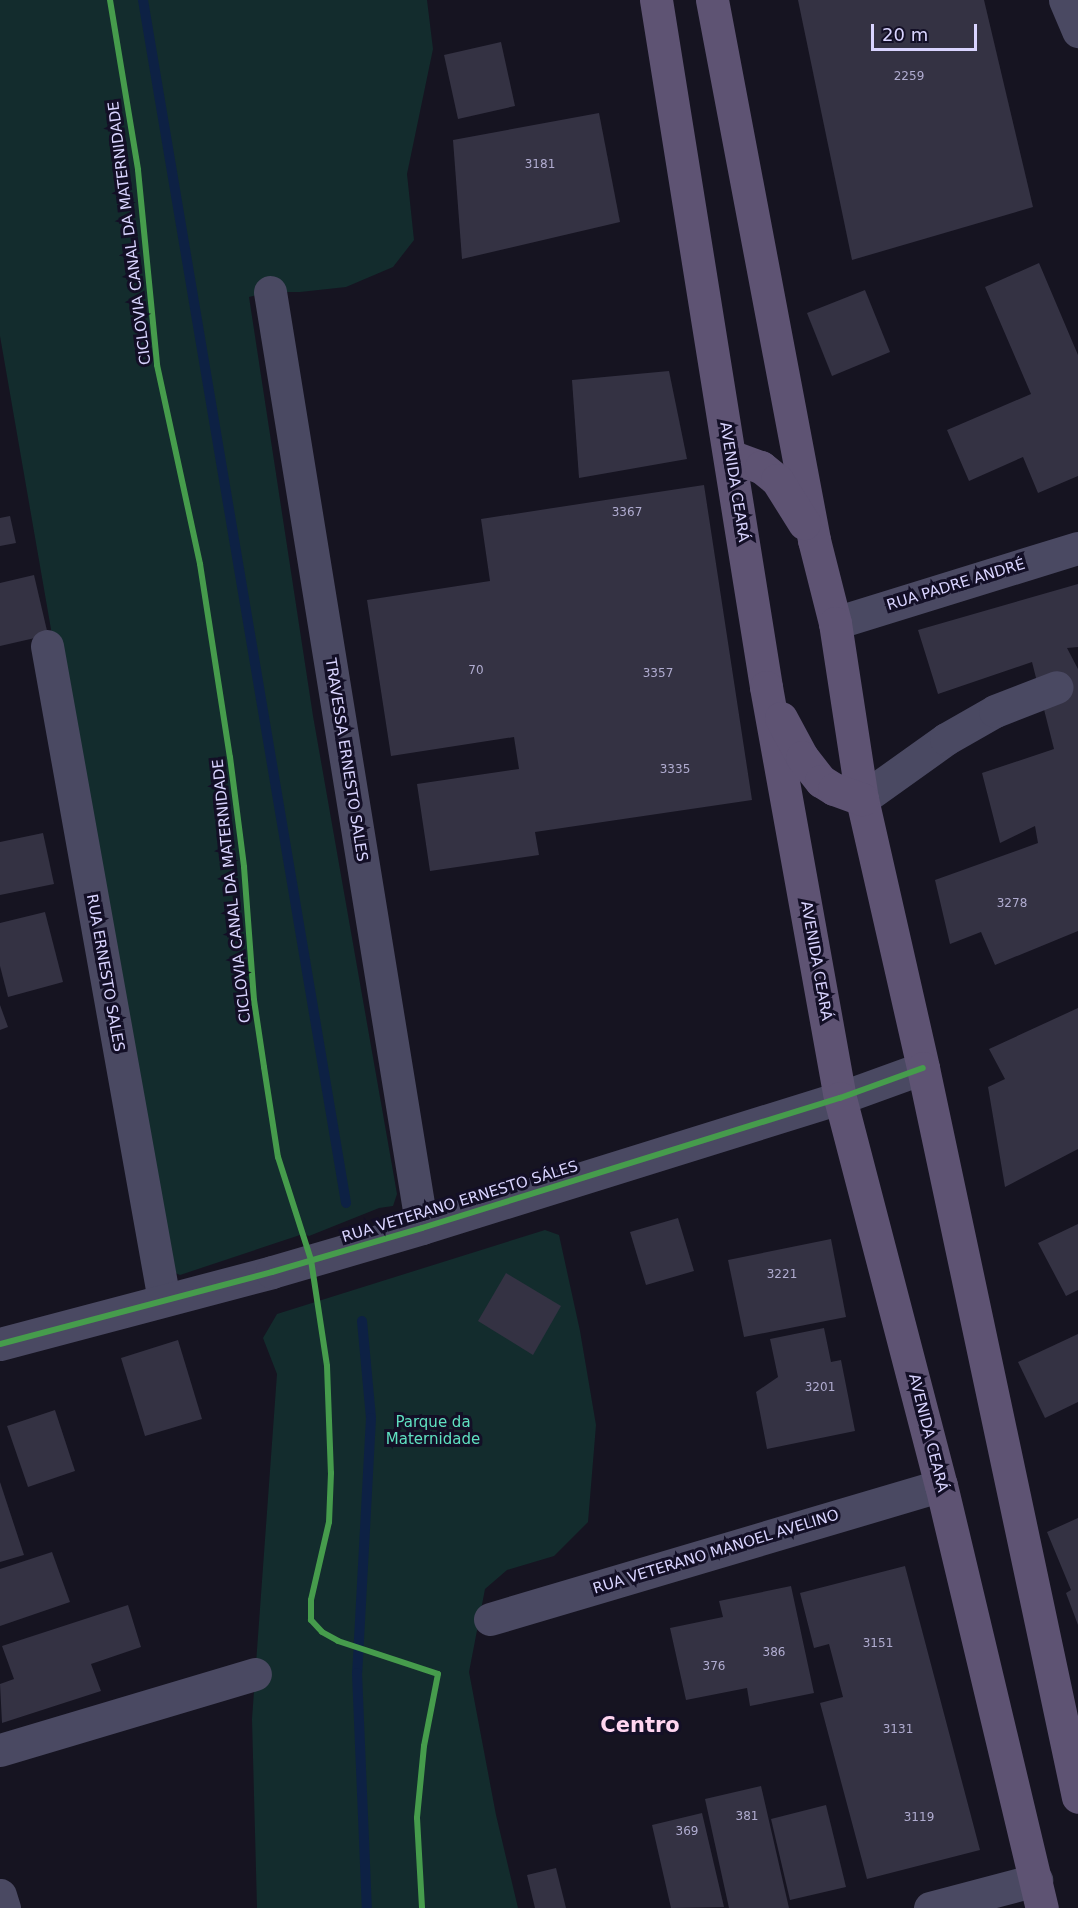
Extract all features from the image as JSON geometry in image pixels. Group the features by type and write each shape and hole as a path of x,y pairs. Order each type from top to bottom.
{"main road":[{"name":"AVENIDA CEARÁ","path":"656,0 766,687 840,1098 941,1485 1039,1894"},
{"path":"712,0 814,540 835,623 862,799 923,1068 1078,1797"},
{"path":"730,456 761,466 777,480 814,540"},
{"path":"766,687 802,757 821,781 834,789 862,799"}],"street":[{"path":"1065,0 1078,31"},
{"name":"TRAVESSA ERNESTO SALES","path":"270,292 423,1228"},
{"name":"RUA PADRE ANDRÉ","path":"835,623 1078,548"},
{"name":"RUA ERNESTO SALES","path":"47,646 164,1300"},
{"path":"862,799 946,739 995,711 1057,687"},
{"name":"RUA VETERANO ERNESTO SÁLES","path":"0,1344 423,1228 840,1098 923,1068"},
{"name":"RUA VETERANO MANOEL AVELINO","path":"490,1619 941,1485"},
{"path":"0,1750 255,1674"},
{"path":"930,1908 1039,1894"},
{"path":"0,1895 4,1908"}],"green space":[{"path":"0,0 427,0 433,49 407,174 414,240 393,267 346,287 300,292 270,292 249,297 313,716 397,1194 393,1206 379,1208 309,1236 303,1234 180,1275 162,1267 0,336"},
{"name":"Parque da Maternidade","path":"545,1230 559,1235 580,1331 596,1425 588,1522 554,1556 507,1570 485,1589 469,1672 496,1815 518,1908 257,1908 252,1719 277,1374 263,1338 277,1314"}],"building":[{"path":"798,0 984,0 1033,207 852,260"},
{"path":"501,42 515,106 458,119 444,55"},
{"path":"599,113 620,222 462,259 453,140"},
{"path":"1039,263 1078,355 1078,476 1038,493 1023,457 969,481 947,430 1031,394 985,287"},
{"path":"865,290 890,352 832,376 807,313"},
{"path":"669,371 687,459 579,478 572,380"},
{"path":"704,485 752,800 535,832 539,855 430,871 417,784 519,769 514,737 391,756 367,600 490,581 481,519"},
{"path":"10,516 16,543 0,546 0,518"},
{"path":"34,575 48,635 0,646 0,583"},
{"path":"1078,584 1078,647 1067,648 1078,669 1078,931 995,965 981,932 950,944 935,880 1038,843 1035,826 1000,843 982,773 1054,749 1032,662 938,694 918,630"},
{"path":"43,833 54,884 0,895 0,842"},
{"path":"45,912 63,982 8,997 0,966 0,923"},
{"path":"0,1005 8,1027 0,1030"},
{"path":"1078,1008 1078,1149 1005,1187 988,1087 1005,1079 989,1049"},
{"path":"678,1218 694,1271 646,1285 630,1232"},
{"path":"1078,1224 1078,1290 1066,1296 1038,1243"},
{"path":"831,1239 846,1317 744,1337 728,1260"},
{"path":"506,1273 561,1306 533,1355 478,1321"},
{"path":"824,1328 831,1362 841,1360 855,1431 767,1449 756,1392 778,1377 770,1339"},
{"path":"1078,1334 1078,1402 1045,1418 1018,1362"},
{"path":"178,1340 202,1419 145,1436 121,1358"},
{"path":"55,1410 75,1471 28,1487 7,1426"},
{"path":"0,1482 24,1555 0,1562"},
{"path":"1078,1518 1078,1625 1066,1593 1071,1590 1047,1532"},
{"path":"52,1552 70,1602 0,1626 0,1569"},
{"path":"905,1566 980,1850 867,1879 820,1703 843,1697 829,1644 814,1648 800,1593"},
{"path":"791,1586 814,1693 750,1706 747,1688 686,1700 670,1628 723,1617 719,1601"},
{"path":"128,1605 141,1647 91,1664 101,1691 2,1723 0,1684 14,1679 2,1646"},
{"path":"761,1786 789,1908 729,1908 705,1799"},
{"path":"826,1805 846,1887 790,1900 771,1819"},
{"path":"702,1813 724,1907 671,1908 652,1825"},
{"path":"556,1868 566,1908 535,1908 527,1875"}],"waterway":[{"path":"143,0 346,1203"},
{"path":"362,1321 371,1418 357,1673 367,1908"}],"cycle path":[{"name":"CICLOVIA CANAL DA MATERNIDADE","path":"110,0 138,170 157,365 200,564 230,757 244,867 254,1000 278,1157 311,1260 327,1366 331,1473 329,1522 311,1600 311,1620 322,1632 338,1641 438,1674 424,1746 417,1818 422,1908"},
{"path":"0,1344 272,1272 422,1228 840,1098 923,1068"}],"district":[{"name":"Centro","path":"640,1725"}]}
